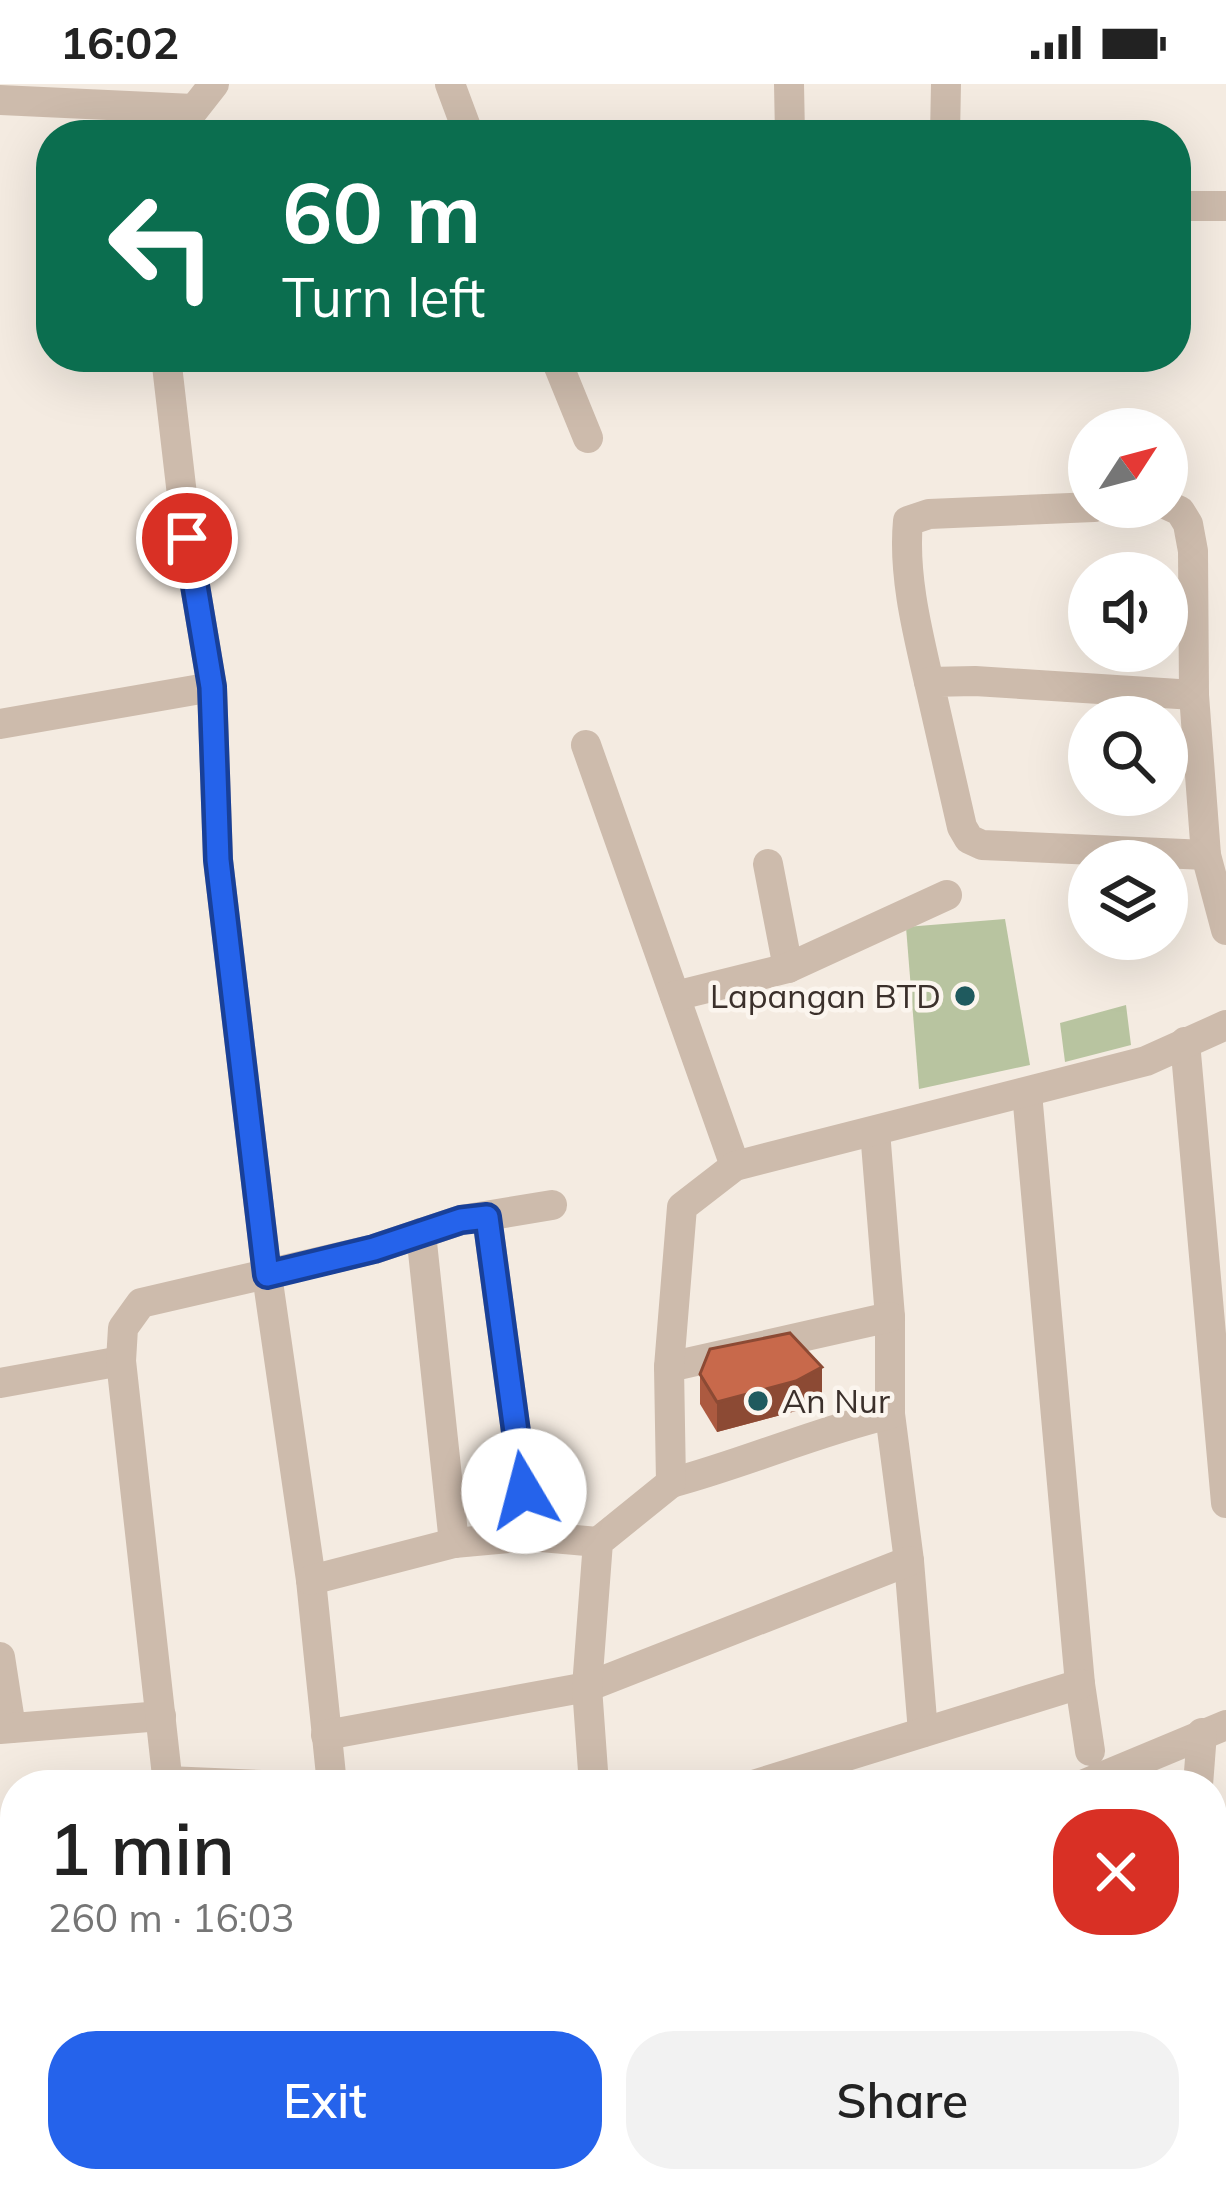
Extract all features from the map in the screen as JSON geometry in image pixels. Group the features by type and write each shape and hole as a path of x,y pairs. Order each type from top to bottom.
{"street":[{"path":"185,120 214,84"},
{"path":"450,84 463,120"},
{"path":"789,84 790,120"},
{"path":"945,120 946,84"},
{"path":"0,100 193,109"},
{"path":"1191,206 1226,206"},
{"path":"168,372 187,538 212,687 218,860 267,1275 311,1580 330,1770"},
{"path":"561,372 588,438"},
{"path":"1068,508 929,514 908,521 914,608 962,827 969,839 982,845 1206,855"},
{"path":"1188,524 1206,855 1226,930"},
{"path":"929,682 1195,695"},
{"path":"0,724 212,687"},
{"path":"586,745 735,1166"},
{"path":"768,864 788,968"},
{"path":"674,996 788,968 947,895"},
{"path":"671,1483 669,1367 682,1207 735,1166 1146,1060 1226,1025"},
{"path":"1185,1042 1226,1503"},
{"path":"1027,1093 1090,1751"},
{"path":"874,1131 890,1317 890,1414 909,1561 923,1732"},
{"path":"167,1770 122,1361 123,1328 141,1303 374,1249 461,1220 553,1205"},
{"path":"487,1217 530,1537"},
{"path":"421,1233 454,1543"},
{"path":"669,1367 890,1317"},
{"path":"0,1383 122,1361"},
{"path":"311,1580 454,1543 530,1537 598,1542 671,1483 736,1466 837,1426 890,1414"},
{"path":"593,1770 587,1687 598,1542"},
{"path":"326,1735 587,1687 909,1561"},
{"path":"0,1657 5,1729 161,1716"},
{"path":"801,1770 1080,1684"},
{"path":"1117,1770 1214,1729"},
{"path":"1202,1770 1214,1729"}],"green space":[{"name":"Lapangan BTD","path":"1005,919 1030,1065 919,1089 906,927"},
{"path":"1126,1005 1131,1045 1065,1062 1060,1023"}],"building":[{"path":"790,1333 822,1367 796,1381 717,1402 700,1374 710,1349"}],"place":[{"name":"Lapangan BTD","path":"965,996"},
{"name":"An Nur","path":"758,1401"}],"route":[{"path":"187,538 212,687 218,860 267,1275 374,1249 461,1220 487,1217 524,1491"}]}
